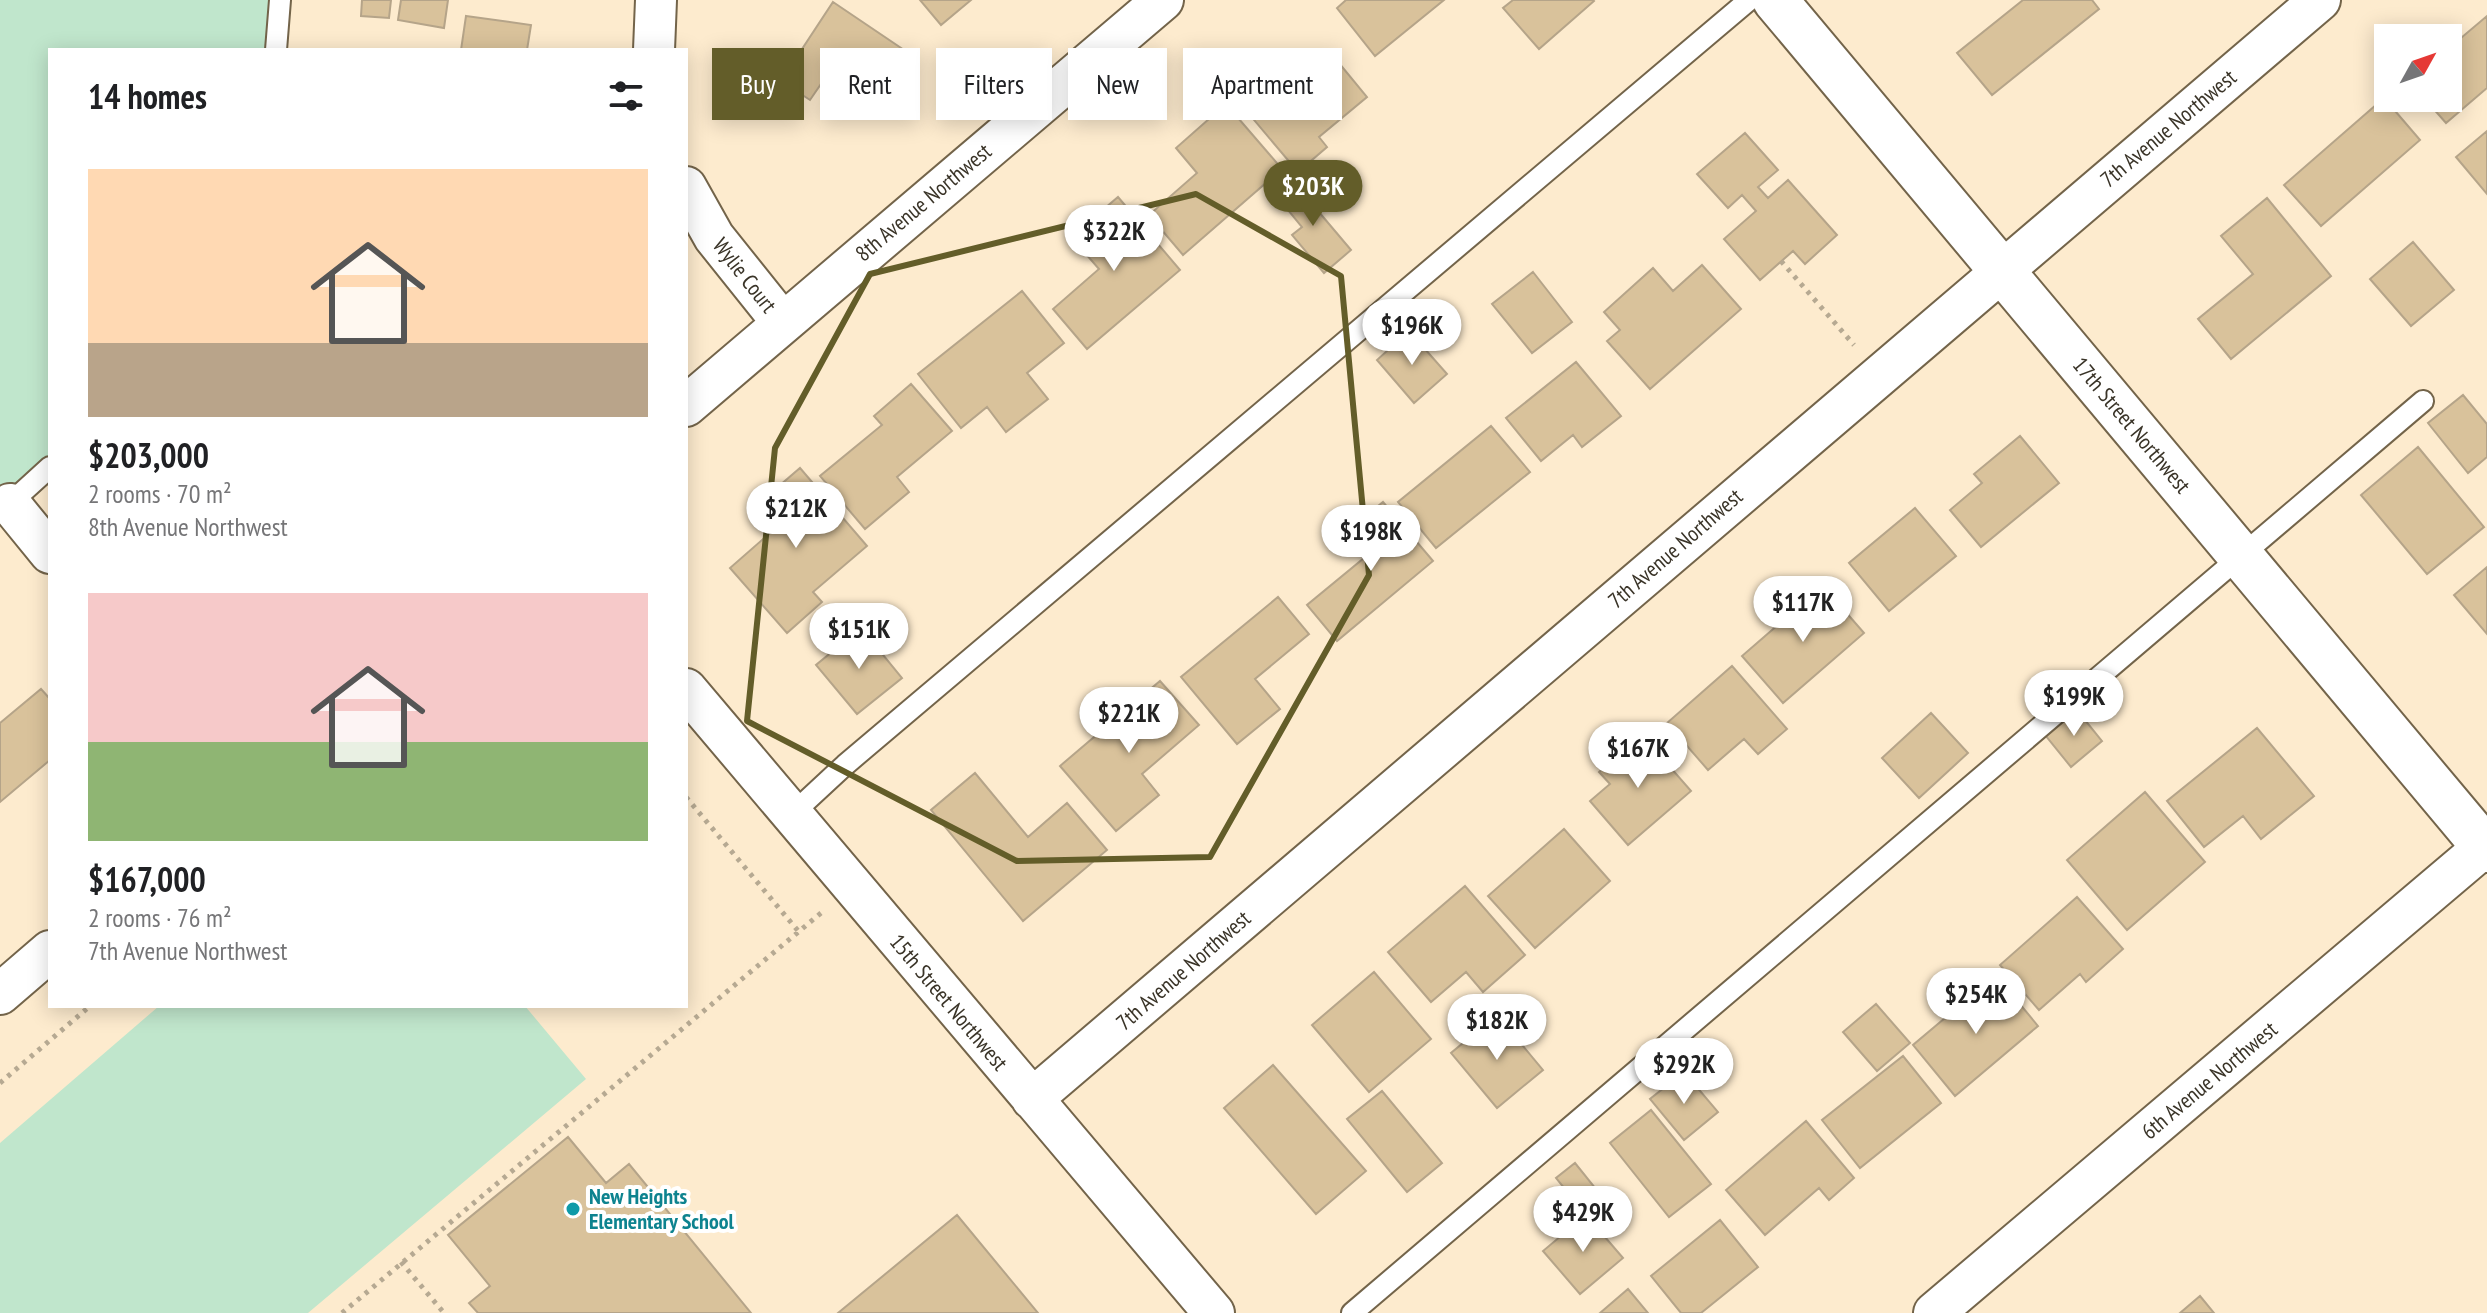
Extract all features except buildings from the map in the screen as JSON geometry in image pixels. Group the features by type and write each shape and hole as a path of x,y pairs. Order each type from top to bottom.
{"street":[{"path":"654,48 656,0"},
{"name":"8th Avenue Northwest","path":"688,404 1163,0"},
{"name":"17th Street Northwest","path":"1775,0 2485,848"},
{"name":"7th Avenue Northwest","path":"1032,1099 2001,269 2320,0"},
{"name":"Wylie Court","path":"688,191 714,237 782,322"},
{"path":"5,508 48,551"},
{"name":"15th Street Northwest","path":"688,691 790,816 1214,1313"},
{"name":"6th Avenue Northwest","path":"1934,1313 2485,848"},
{"path":"0,994 48,953"}],"lane":[{"path":"276,48 280,0"},
{"path":"790,816 894,724 1749,0"},
{"path":"1352,1313 2423,401"},
{"path":"5,508 48,469"}],"path":[{"path":"1781,261 1878,374"},
{"path":"688,799 799,932"},
{"path":"342,1313 822,912"},
{"path":"0,1083 88,1008"},
{"path":"401,1262 444,1313"}],"highlighted area":[{"path":"1196,194 1341,276 1369,575 1210,857 1017,861 747,721 775,448 870,274"}],"green space":[{"path":"0,0 274,0 269,48 48,48 48,468 0,505"},
{"path":"157,1008 527,1008 586,1079 308,1313 0,1313 0,1143"}],"place":[{"name":"New Heights Elementary School","path":"573,1209"}]}
